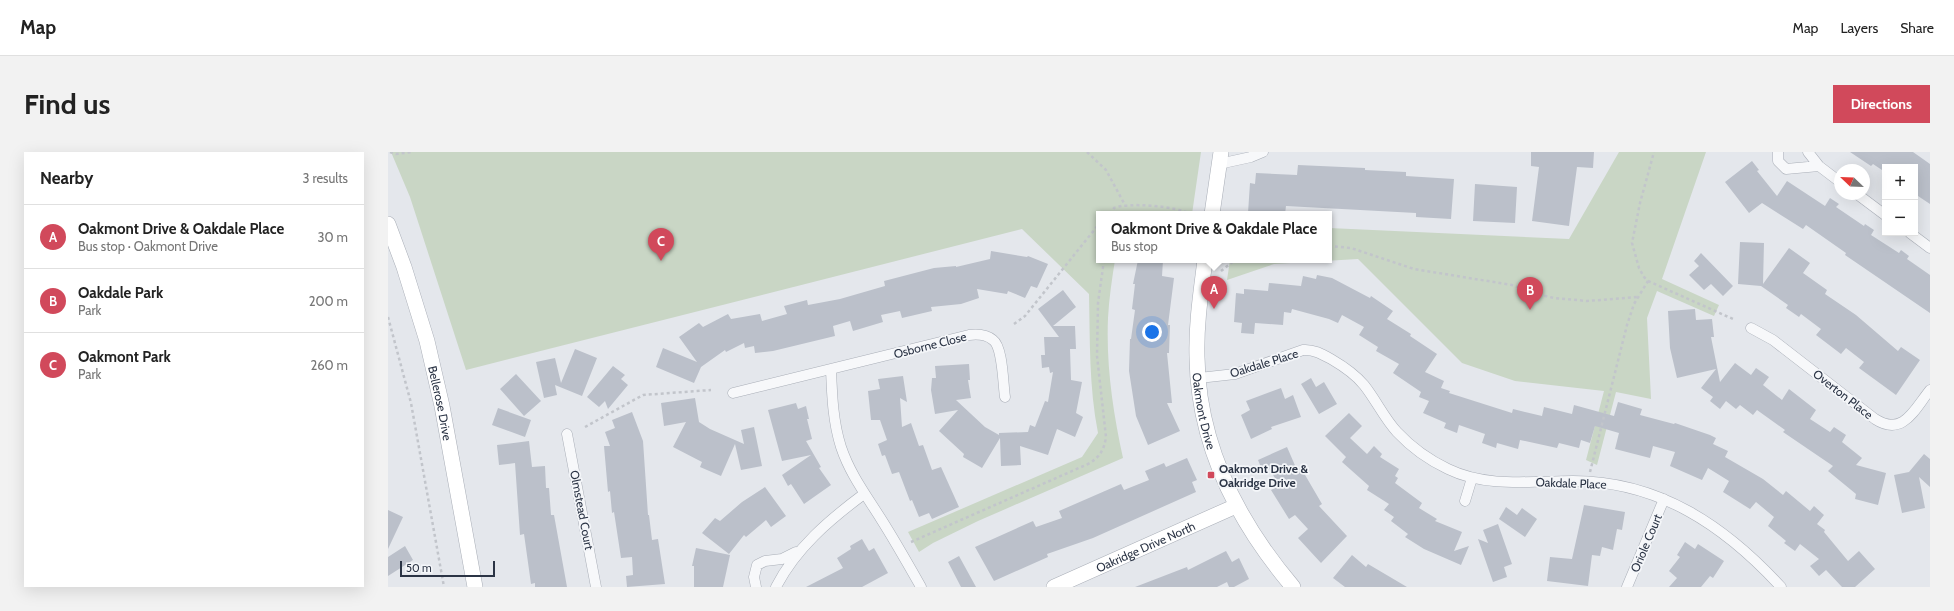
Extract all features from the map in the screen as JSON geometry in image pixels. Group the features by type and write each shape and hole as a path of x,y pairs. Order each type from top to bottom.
{"street":[{"path":"1212,211 1220,158 1251,157 1263,152"},
{"path":"1778,152 1778,161 1786,169 1819,166"},
{"path":"1808,152 1819,166 1834,177"},
{"path":"1865,200 1882,213"},
{"name":"Bellerose Drive","path":"388,224 404,267 427,341 442,406 475,587"},
{"path":"1914,236 1930,248"},
{"name":"Oakmont Drive","path":"1205,263 1198,324 1197,359 1199,378 1212,446 1221,474 1236,506 1260,546 1293,587"},
{"name":"Overton Place","path":"1751,328 1772,340 1875,419 1884,424 1894,426 1904,422 1930,390"},
{"name":"Osborne Close","path":"733,393 969,335 982,335 993,340 998,347 1005,397"},
{"name":"Oakdale Place","path":"1199,378 1235,374 1303,350 1315,351 1335,362 1354,376 1363,385 1390,424 1409,443 1433,461 1472,478 1491,482 1574,481 1602,483 1639,490 1664,499 1695,514 1732,539 1781,587"},
{"path":"831,369 834,411 839,438 847,462 864,494 881,518 921,587"},
{"name":"Olmstead Court","path":"567,434 596,587"},
{"path":"1465,501 1472,478"},
{"path":"776,587 789,563 798,551 836,516 864,494"},
{"name":"Oriole Court","path":"1627,587 1664,499"},
{"name":"Oakridge Drive North","path":"1054,587 1236,506"},
{"path":"756,587 754,577 757,565 765,561 782,559 798,551"}],"path":[{"path":"390,152 396,154 412,152"},
{"path":"1087,152 1106,170 1125,206"},
{"path":"1654,152 1632,237 1633,249 1639,268 1648,281 1734,319"},
{"path":"1110,211 1114,208 1125,206 1151,206 1175,211"},
{"path":"1014,324 1024,316 1096,228"},
{"path":"1332,246 1356,250 1414,269 1512,285 1532,293 1554,298 1587,301 1638,297"},
{"path":"911,542 1088,464 1100,456 1105,446 1106,437 1097,356 1098,303 1104,263"},
{"path":"1221,271 1231,263"},
{"path":"1590,473 1626,325 1638,297 1648,281"},
{"path":"388,317 411,403 444,587"},
{"path":"585,427 643,395 711,390"}],"green space":[{"path":"391,152 1201,152 1192,211 1096,211 1096,263 1115,263 1108,311 1108,353 1113,406 1123,458 978,521 933,543 919,552 908,532 1082,457 1098,433 1091,381 1089,294 1022,229 466,370 410,197"},
{"path":"1619,152 1706,152 1662,279 1719,305 1714,316 1657,291 1647,318 1651,399 1616,392 1597,465 1586,460 1604,391 1515,381 1462,363 1358,259 1332,261 1332,228 1569,239"},
{"path":"1230,263 1291,263 1274,264 1227,280"}],"building":[{"path":"1531,152 1594,152 1593,168 1577,167 1569,226 1532,221 1539,167 1531,166"},
{"path":"1850,152 1913,152 1930,164 1930,204 1918,196 1918,164 1882,164 1882,170 1873,164 1871,166"},
{"path":"1752,161 1759,170 1757,171 1777,196 1787,181 1825,206 1830,198 1839,204 1836,207 1864,226 1865,224 1874,230 1871,235 1899,253 1901,250 1909,256 1907,259 1930,275 1930,313 1845,255 1846,253 1806,225 1803,229 1762,203 1749,213 1725,182"},
{"path":"1298,165 1365,168 1365,170 1406,172 1406,176 1454,179 1451,219 1416,217 1416,213 1286,206 1285,211 1248,211 1250,183 1255,184 1256,173 1297,175"},
{"path":"1475,184 1517,187 1515,223 1473,221"},
{"path":"1740,242 1764,243 1763,284 1789,248 1810,263 1803,273 1827,290 1825,294 1856,315 1898,351 1901,347 1920,360 1896,395 1859,368 1864,362 1846,348 1841,354 1816,335 1821,329 1801,314 1799,317 1786,308 1788,305 1761,286 1738,284"},
{"path":"991,251 1028,256 1048,264 1037,288 1031,286 1025,298 1008,291 1007,294 977,289 979,298 961,304 931,307 932,311 902,318 900,311 881,315 883,322 853,331 850,321 833,326 835,336 773,351 755,353 754,346 745,348 744,343 726,352 725,350 701,367 694,383 656,367 663,348 697,362 679,337 699,323 703,327 728,314 731,319 760,314 762,321 787,314 784,306 807,300 808,305 840,299 885,286 884,281 934,268 956,267 990,259"},
{"path":"1701,253 1733,286 1723,296 1711,284 1704,290 1689,275 1699,266 1694,261"},
{"path":"1137,263 1163,263 1162,276 1174,278 1168,325 1170,325 1169,353 1167,353 1172,403 1167,403 1180,431 1148,445 1136,416 1129,371 1130,339 1135,310 1132,309 1135,284 1133,284"},
{"path":"1317,275 1332,278 1370,298 1371,296 1393,311 1387,319 1411,334 1410,336 1437,354 1425,372 1444,381 1441,388 1450,391 1449,393 1512,413 1513,409 1542,416 1544,407 1572,414 1574,405 1614,416 1618,402 1642,409 1640,415 1675,423 1710,435 1716,438 1713,444 1728,451 1725,457 1763,479 1783,495 1786,491 1810,511 1814,506 1824,515 1817,524 1825,530 1824,532 1848,561 1859,551 1875,569 1855,587 1842,587 1826,570 1819,576 1810,566 1819,559 1800,544 1795,551 1784,543 1786,541 1768,526 1774,517 1756,502 1750,509 1723,492 1729,481 1708,468 1702,480 1670,466 1675,452 1653,446 1650,458 1615,449 1619,433 1595,426 1590,443 1581,440 1579,448 1559,443 1557,448 1520,440 1518,449 1497,443 1496,448 1482,443 1485,434 1459,425 1457,433 1444,428 1446,423 1423,413 1429,401 1419,397 1421,392 1393,373 1399,364 1376,351 1378,347 1359,335 1364,327 1342,315 1338,323 1329,319 1292,309 1291,313 1284,312 1283,325 1255,323 1254,334 1241,333 1242,323 1234,322 1236,293 1244,294 1244,289 1268,291 1269,283 1301,286 1303,276 1316,279"},
{"path":"1063,290 1076,307 1053,326 1075,326 1076,349 1070,349 1071,380 1082,382 1076,413 1083,417 1075,437 1057,429 1048,455 1020,446 1021,465 1001,466 1000,438 982,468 963,457 964,454 939,431 958,410 935,414 931,390 932,378 936,378 935,366 969,364 970,380 968,380 971,398 956,400 985,427 999,435 999,433 1028,432 1030,425 1035,427 1045,401 1048,402 1053,372 1050,373 1049,367 1042,368 1041,355 1045,355 1044,337 1059,337 1038,309"},
{"path":"1695,309 1696,320 1712,319 1714,337 1711,337 1720,382 1735,363 1751,375 1756,368 1769,377 1763,385 1782,400 1789,389 1816,410 1810,419 1830,432 1834,427 1846,435 1842,442 1862,458 1856,465 1886,473 1878,505 1855,499 1856,494 1828,471 1833,466 1783,432 1785,430 1757,410 1753,415 1740,405 1736,409 1726,401 1720,409 1710,401 1713,397 1701,388 1716,369 1677,378 1670,348 1668,311"},
{"path":"575,349 597,358 582,396 555,385 557,395 544,398 536,362 555,358 561,383"},
{"path":"613,366 625,375 621,379 628,385 608,409 605,401 599,407 587,397"},
{"path":"516,374 541,401 524,416 500,389"},
{"path":"903,376 907,402 900,398 902,427 911,423 919,446 923,445 932,470 941,467 959,507 932,519 929,513 919,517 912,500 910,501 899,472 892,474 885,455 882,456 878,444 887,440 880,420 871,420 868,391 880,389 878,379"},
{"path":"1311,378 1316,387 1324,382 1337,404 1319,414 1301,384"},
{"path":"1281,388 1285,399 1293,395 1301,417 1271,427 1272,429 1251,439 1241,415 1250,410 1246,401"},
{"path":"695,398 699,422 710,429 744,444 741,430 754,427 762,466 741,470 735,444 721,476 700,467 702,462 673,447 686,422 664,426 661,403"},
{"path":"796,403 798,409 806,406 809,419 807,419 812,439 806,441 821,467 819,468 831,485 804,504 791,484 788,486 782,475 811,455 782,461 768,410"},
{"path":"498,408 531,420 525,437 492,425"},
{"path":"632,412 643,441 648,515 652,540 658,539 665,584 627,587 626,576 633,575 632,557 621,558 614,512 612,513 610,491 608,492 604,446 610,446 605,432 615,428 612,420"},
{"path":"1349,413 1362,426 1350,438 1367,454 1374,446 1382,454 1380,457 1399,469 1395,476 1398,478 1395,483 1422,503 1419,508 1437,519 1435,521 1462,532 1454,551 1469,546 1461,565 1424,549 1405,537 1408,534 1391,521 1394,517 1384,510 1389,504 1367,490 1369,486 1342,462 1346,457 1325,436"},
{"path":"529,441 532,467 545,466 546,488 549,488 551,515 554,515 567,587 535,587 535,583 531,584 524,534 520,535 515,463 499,465 497,445"},
{"path":"1287,447 1297,470 1301,468 1322,504 1319,506 1347,536 1321,563 1298,538 1308,529 1295,515 1289,519 1271,490 1279,486 1270,469 1263,472 1258,460"},
{"path":"1924,454 1930,459 1930,487 1919,477 1925,508 1902,513 1894,475 1909,472"},
{"path":"1187,458 1197,480 1192,482 1196,492 1093,538 1047,554 1048,557 994,581 975,547 1033,521 1036,527 1062,518 1059,511 1121,484 1124,490 1149,480 1145,471 1164,463 1166,467"},
{"path":"765,487 786,516 771,527 766,520 746,537 744,535 729,554 702,533 715,518 720,521 742,502"},
{"path":"1584,505 1625,512 1622,530 1617,529 1613,550 1602,547 1600,556 1592,555 1588,586 1547,581 1550,557 1572,559"},
{"path":"1506,507 1517,515 1522,508 1537,519 1525,537 1499,519"},
{"path":"388,510 403,517 388,549"},
{"path":"1498,524 1512,564 1504,567 1507,577 1493,582 1478,539 1488,543 1483,530"},
{"path":"862,539 869,551 874,548 888,573 862,587 806,587 843,568 837,558 851,549 850,546"},
{"path":"1685,542 1695,549 1698,544 1724,561 1713,578 1710,576 1701,587 1669,587 1677,578 1669,571 1680,557 1677,555"},
{"path":"405,546 413,560 388,576 388,557"},
{"path":"696,548 730,555 723,587 694,587 694,566 692,566"},
{"path":"1226,551 1232,562 1239,558 1249,579 1234,587 1229,587 1227,582 1217,587 1135,587 1187,567 1188,570"},
{"path":"1352,555 1366,567 1368,564 1407,587 1345,587 1333,578"},
{"path":"959,556 976,587 961,587 948,562"}],"place":[{"name":"Oakmont Park","path":"661,261"},
{"name":"Oakmont Drive & Oakdale Place","path":"1214,309"},
{"name":"Oakdale Park","path":"1530,310"},
{"name":"Oakmont Drive & Oakridge Drive","path":"1211,475"}]}
